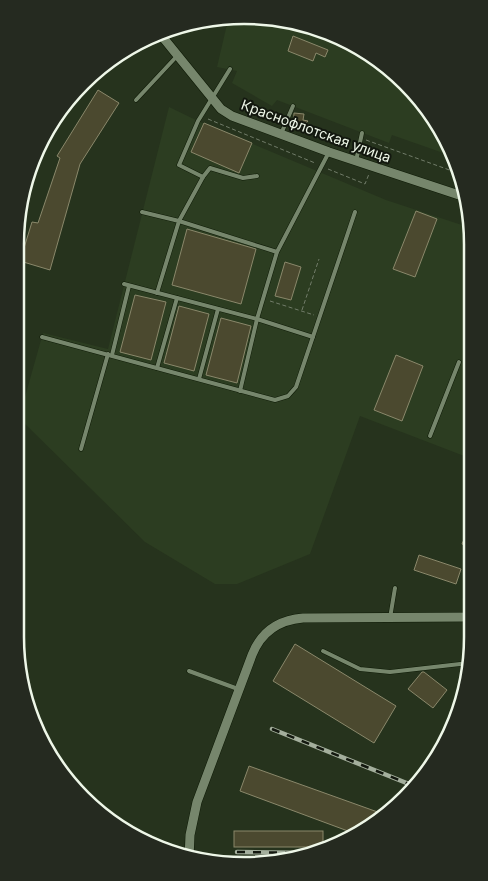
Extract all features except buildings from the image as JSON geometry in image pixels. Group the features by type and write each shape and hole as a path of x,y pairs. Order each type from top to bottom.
{"street":[{"name":"Краснофлотская улица","path":"165,39 211,97 232,116 329,152 459,194"},
{"path":"189,851 190,835 197,802 238,689 259,641 270,630 286,620 303,618 464,617"}],"lane":[{"path":"136,100 177,55"},
{"path":"203,177 179,165 211,97 230,69"},
{"path":"281,134 293,106"},
{"path":"356,161 362,133"},
{"path":"240,391 257,318 277,252 329,152"},
{"path":"158,293 179,221 210,168 243,178 257,176"},
{"path":"142,212 179,221 277,252"},
{"path":"42,337 276,400 288,396 296,387 355,212"},
{"path":"81,449 110,354 127,285 257,318 313,337"},
{"path":"157,368 177,298"},
{"path":"199,379 218,308"},
{"path":"430,436 459,362"},
{"path":"390,618 395,588"},
{"path":"323,651 360,669 390,672 462,664"},
{"path":"188,671 238,689"}],"path":[{"path":"201,116 365,184 372,166"},
{"path":"364,139 452,171"},
{"path":"302,311 319,259"},
{"path":"263,299 320,316"}],"shaded area":[{"path":"227,24 258,24 287,28 315,35 354,53 378,69 400,88 419,110 435,134 444,153 392,135 389,143 277,100 272,106 232,83 237,71 217,67"},
{"path":"169,107 386,200 463,225 464,456 360,416 310,554 237,584 215,584 145,542 24,423 24,400 43,333 108,349"}],"railway":[{"path":"272,729 408,784"},
{"path":"237,852 289,853"}]}
